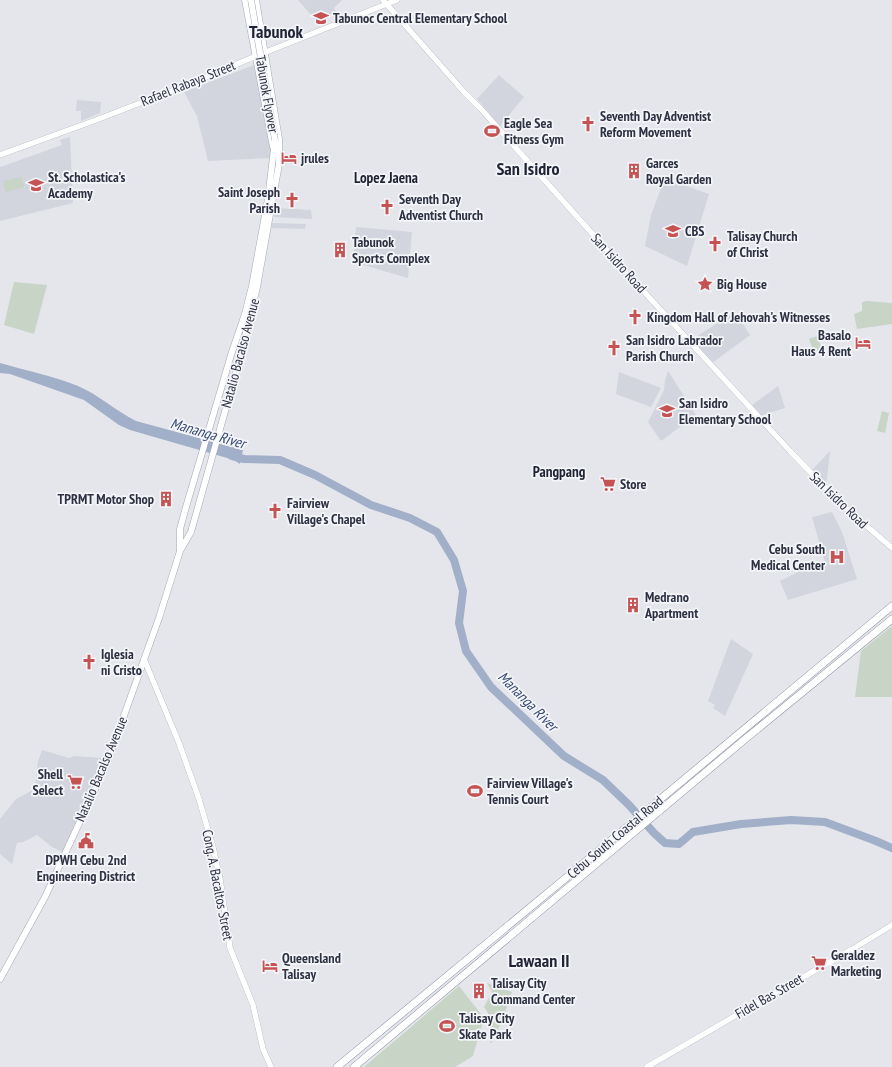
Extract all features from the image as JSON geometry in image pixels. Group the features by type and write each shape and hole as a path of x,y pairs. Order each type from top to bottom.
{"highway":[{"name":"Cebu South Coastal Road","path":"337,1067 892,606"},
{"name":"Cebu South Coastal Road","path":"354,1067 744,740 892,619"}],"main road":[{"name":"Natalio Bacalso Avenue","path":"245,0 277,150"},
{"name":"Tabunok Flyover","path":"251,0 275,140"},
{"name":"Natalio Bacalso Avenue","path":"180,551 180,529 231,355 245,314 252,286 279,139 256,0"},
{"name":"Natalio Bacalso Avenue","path":"0,979 45,897 107,763 159,618 180,551 191,532 240,358 257,287 279,164 275,140"}],"street":[{"name":"Rafael Rabaya Street","path":"0,155 187,85 385,2 397,0"},
{"name":"San Isidro Road","path":"385,2 647,295 790,451 840,503 892,548"},
{"name":"Cong. A. Bacaltos Street","path":"144,659 182,749 201,805 220,879 230,948 253,1005 263,1049 271,1067"},
{"name":"Fidel Bas Street","path":"647,1067 891,926"}],"shaded area":[{"name":"Tabunoc Central Elementary School","path":"298,0 342,0 334,8 336,11 320,25"},
{"path":"254,65 272,158 208,161 197,116 184,92"},
{"path":"499,75 524,97 500,126 477,99"},
{"path":"77,100 101,102 100,113 81,121 81,111 76,111"},
{"name":"St. Scholastica's Academy","path":"70,137 73,203 0,221 0,167 62,145 60,140"},
{"name":"CBS","path":"665,178 709,194 687,266 645,246 651,215"},
{"path":"276,208 311,210 312,219 274,217"},
{"path":"272,223 306,224 305,229 272,228"},
{"path":"356,227 412,232 408,278 353,262"},
{"path":"735,312 750,335 712,363 691,340"},
{"name":"San Isidro Elementary School","path":"668,371 696,415 661,441 648,422 664,390"},
{"path":"619,372 661,388 651,407 616,394"},
{"path":"778,386 785,408 760,416 752,405"},
{"path":"830,451 826,487 811,471"},
{"name":"Cebu South Medical Center","path":"832,512 842,532 857,579 788,600 780,581 825,562 812,517"},
{"path":"731,639 753,654 725,716 713,708 715,705 708,701"},
{"path":"42,750 69,758 74,756 103,758 63,852 52,847 37,835 23,842 17,843 12,864 0,854 0,819 16,799 35,789 38,761"}],"green space":[{"path":"21,177 24,187 6,192 3,181"},
{"path":"14,282 47,285 34,334 4,325"},
{"path":"862,302 892,303 892,324 857,329 854,314 862,311"},
{"path":"817,336 824,353 819,355 818,351 814,352 809,339"},
{"path":"882,411 889,413 885,433 877,431"},
{"path":"892,626 892,697 855,697 861,651"},
{"path":"487,983 512,992 502,1021 491,1044 488,1013 484,1007 492,992"},
{"name":"Talisay City Skate Park","path":"459,986 484,1018 473,1056 455,1067 364,1067"}],"water":[{"path":"0,363 69,382 93,394 121,413 136,421 243,450 240,464 234,460 130,430 119,425 84,400 10,374 0,373"}],"waterway":[{"name":"Mananga River","path":"232,456 244,459 280,460 315,475 371,505 410,518 437,532 454,560 463,591 459,623 466,651 491,687 564,756 603,780 665,843 679,844 693,832 741,824 791,820 825,822 892,848"}],"place":[{"name":"Tabunoc Central Elementary School","path":"321,18"},
{"name":"Seventh Day Adventist Reform Movement","path":"588,124"},
{"name":"Eagle Sea Fitness Gym","path":"492,131"},
{"name":"jrules","path":"289,158"},
{"name":"Garces Royal Garden","path":"634,171"},
{"name":"St. Scholastica's Academy","path":"36,185"},
{"name":"Saint Joseph Parish","path":"292,200"},
{"name":"Seventh Day Adventist Church","path":"387,207"},
{"name":"CBS","path":"673,231"},
{"name":"Talisay Church of Christ","path":"715,244"},
{"name":"Tabunok Sports Complex","path":"340,250"},
{"name":"Big House","path":"705,284"},
{"name":"Kingdom Hall of Jehovah's Witnesses","path":"635,317"},
{"name":"Basalo Haus 4 Rent","path":"863,343"},
{"name":"San Isidro Labrador Parish Church","path":"614,348"},
{"name":"San Isidro Elementary School","path":"667,411"},
{"name":"Store","path":"608,484"},
{"name":"TPRMT Motor Shop","path":"166,499"},
{"name":"Fairview Village's Chapel","path":"275,511"},
{"name":"Cebu South Medical Center","path":"837,557"},
{"name":"Medrano Apartment","path":"633,605"},
{"name":"Iglesia ni Cristo","path":"89,662"},
{"name":"Shell Select","path":"75,782"},
{"name":"Fairview Village's Tennis Court","path":"475,791"},
{"name":"DPWH Cebu 2nd Engineering District","path":"86,841"},
{"name":"Geraldez Marketing","path":"819,963"},
{"name":"Queensland Talisay","path":"270,966"},
{"name":"Talisay City Command Center","path":"479,991"},
{"name":"Talisay City Skate Park","path":"447,1026"}],"district":[{"name":"Tabunok","path":"276,31"},
{"name":"San Isidro","path":"528,168"},
{"name":"Lopez Jaena","path":"386,177"},
{"name":"Pangpang","path":"559,471"},
{"name":"Lawaan II","path":"539,960"}]}
